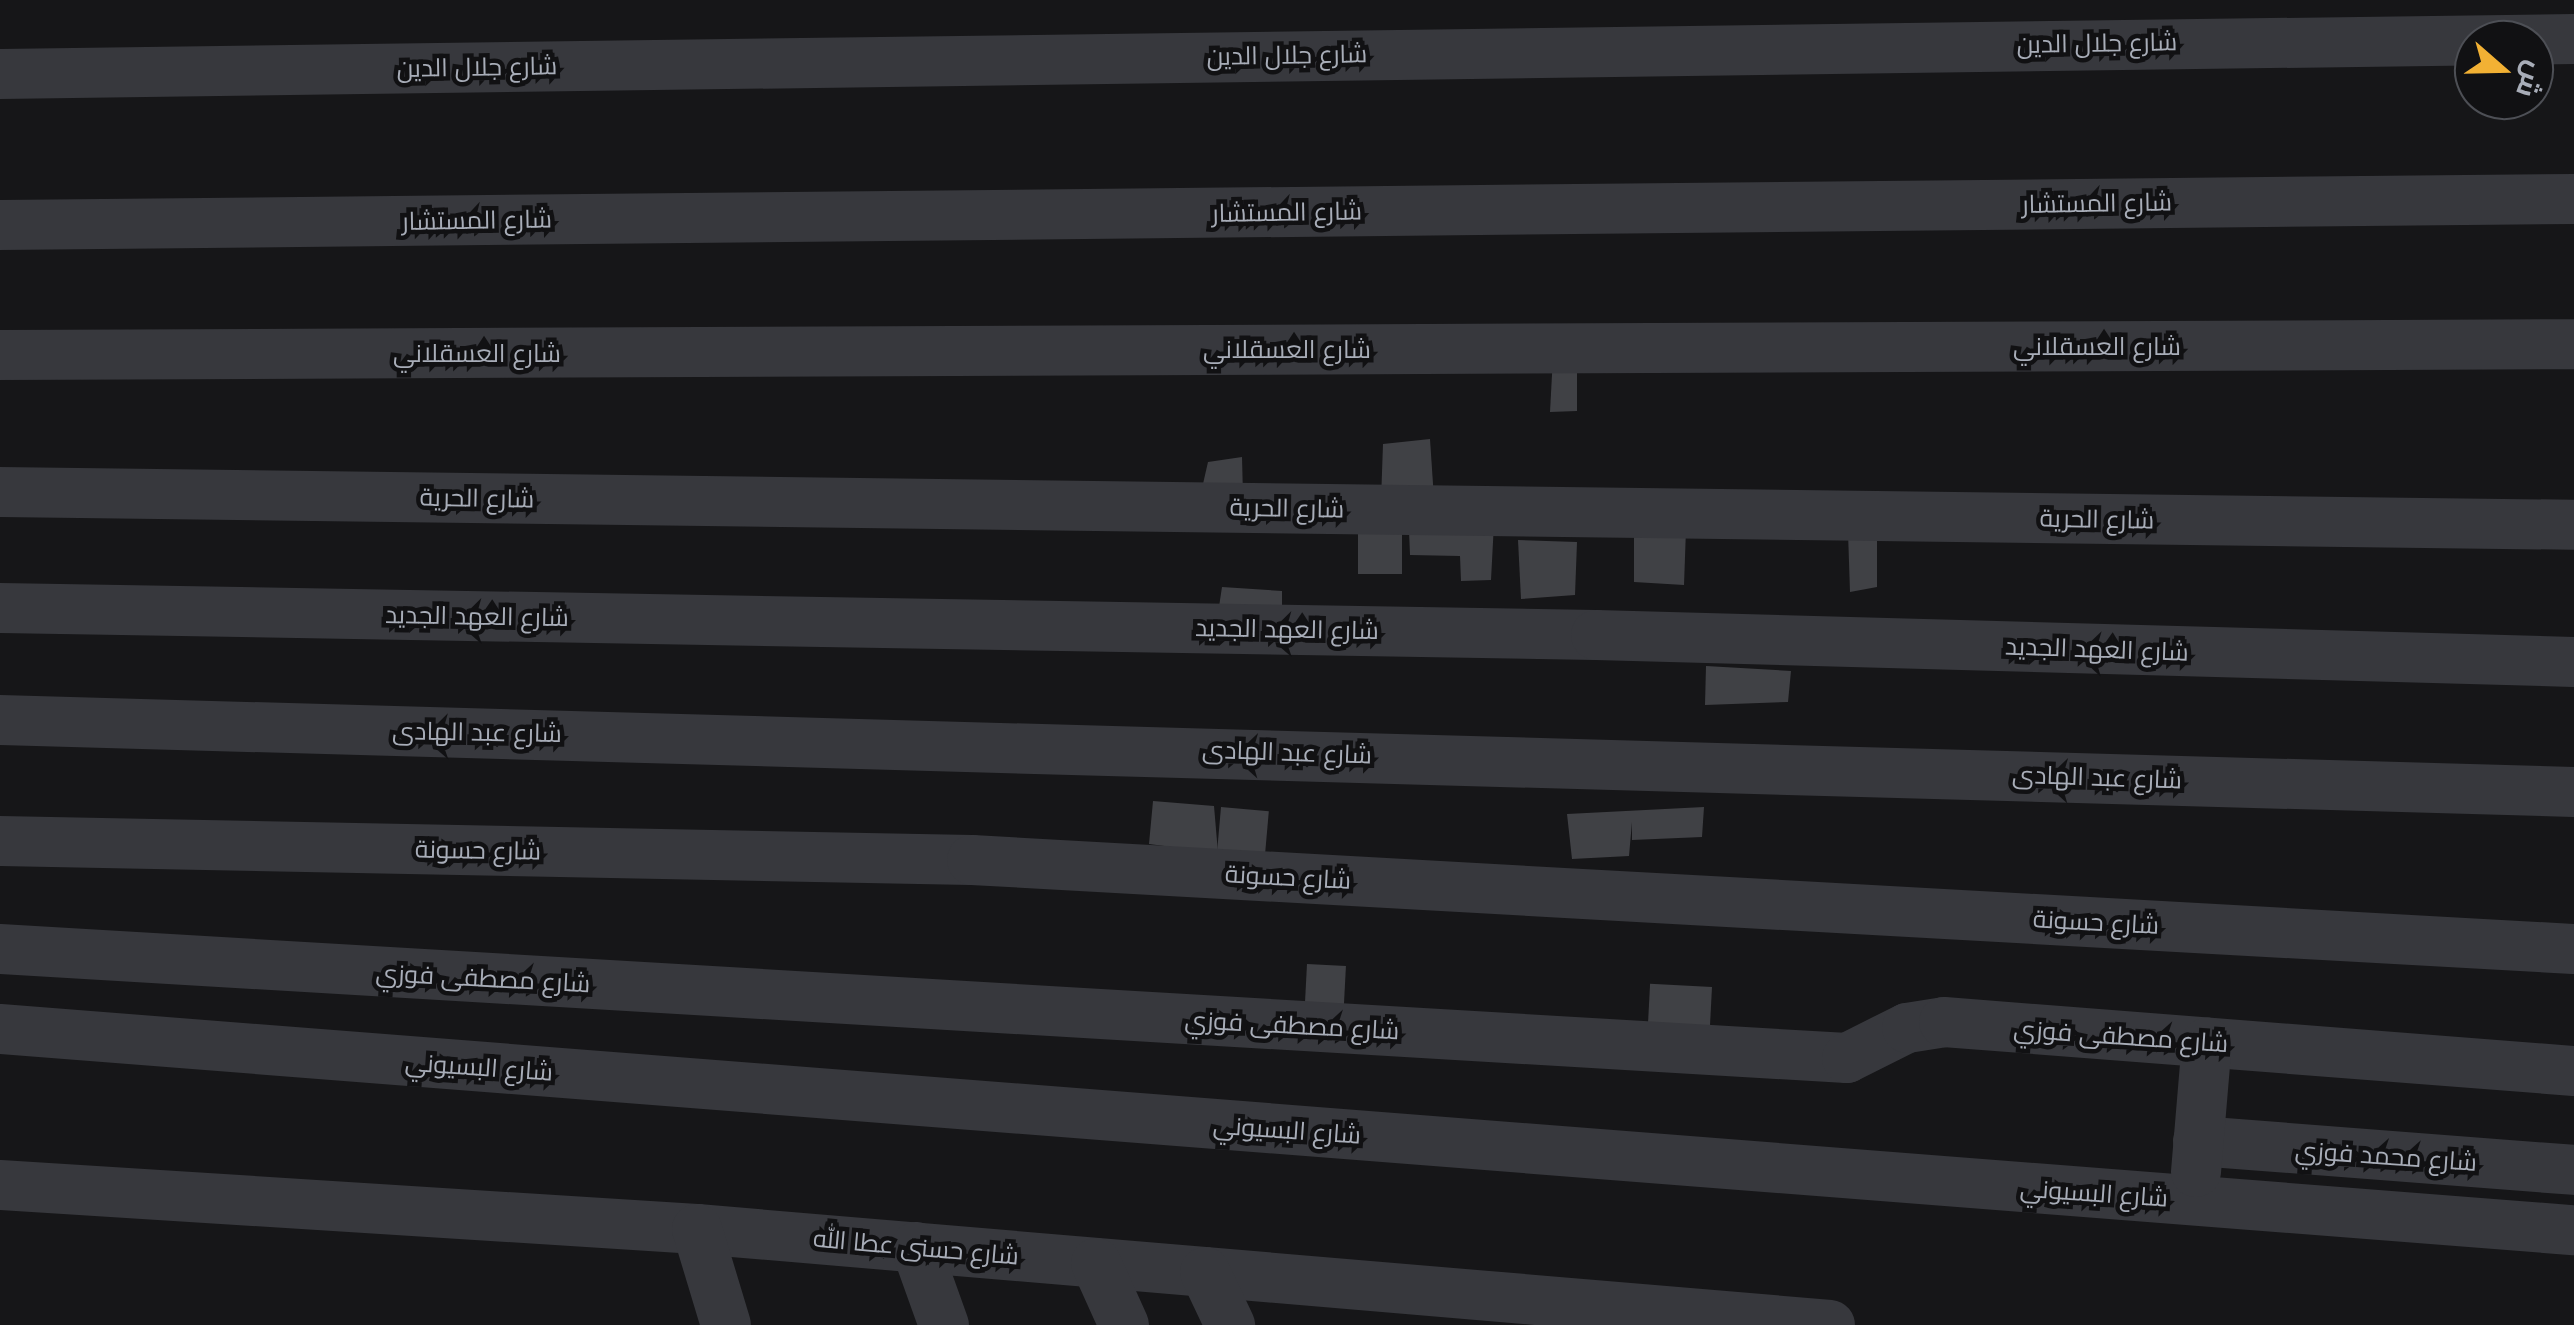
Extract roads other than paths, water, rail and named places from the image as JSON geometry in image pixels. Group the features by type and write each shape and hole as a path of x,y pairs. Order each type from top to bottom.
{"street":[{"name":"شارع جلال الدين","path":"0,74 2051,22 2574,39"},
{"name":"شارع المستشار","path":"0,225 2574,198"},
{"name":"شارع العسقلاني","path":"0,354 2574,344"},
{"name":"شارع الحرية","path":"0,492 2574,524"},
{"name":"شارع العهد الجديد","path":"0,608 1596,634 2574,662"},
{"name":"شارع عبد الهادى","path":"0,720 2574,792"},
{"name":"شارع حسونة","path":"0,841 972,860 2574,949"},
{"name":"شارع مصطفى فوزي","path":"0,949 1847,1058 1925,1022 2574,1071"},
{"name":"شارع البسيوني","path":"0,1029 2574,1230"},
{"path":"2193,1200 2207,1042"},
{"name":"شارع محمد فوزي","path":"2198,1142 2574,1170"},
{"name":"شارع حسنى عطا الله","path":"0,1185 697,1229 916,1247 1204,1272 1423,1307 1830,1325"},
{"path":"697,1229 726,1325"},
{"path":"916,1247 944,1325"},
{"path":"1096,1263 1124,1325"},
{"path":"1204,1272 1230,1325"}]}
